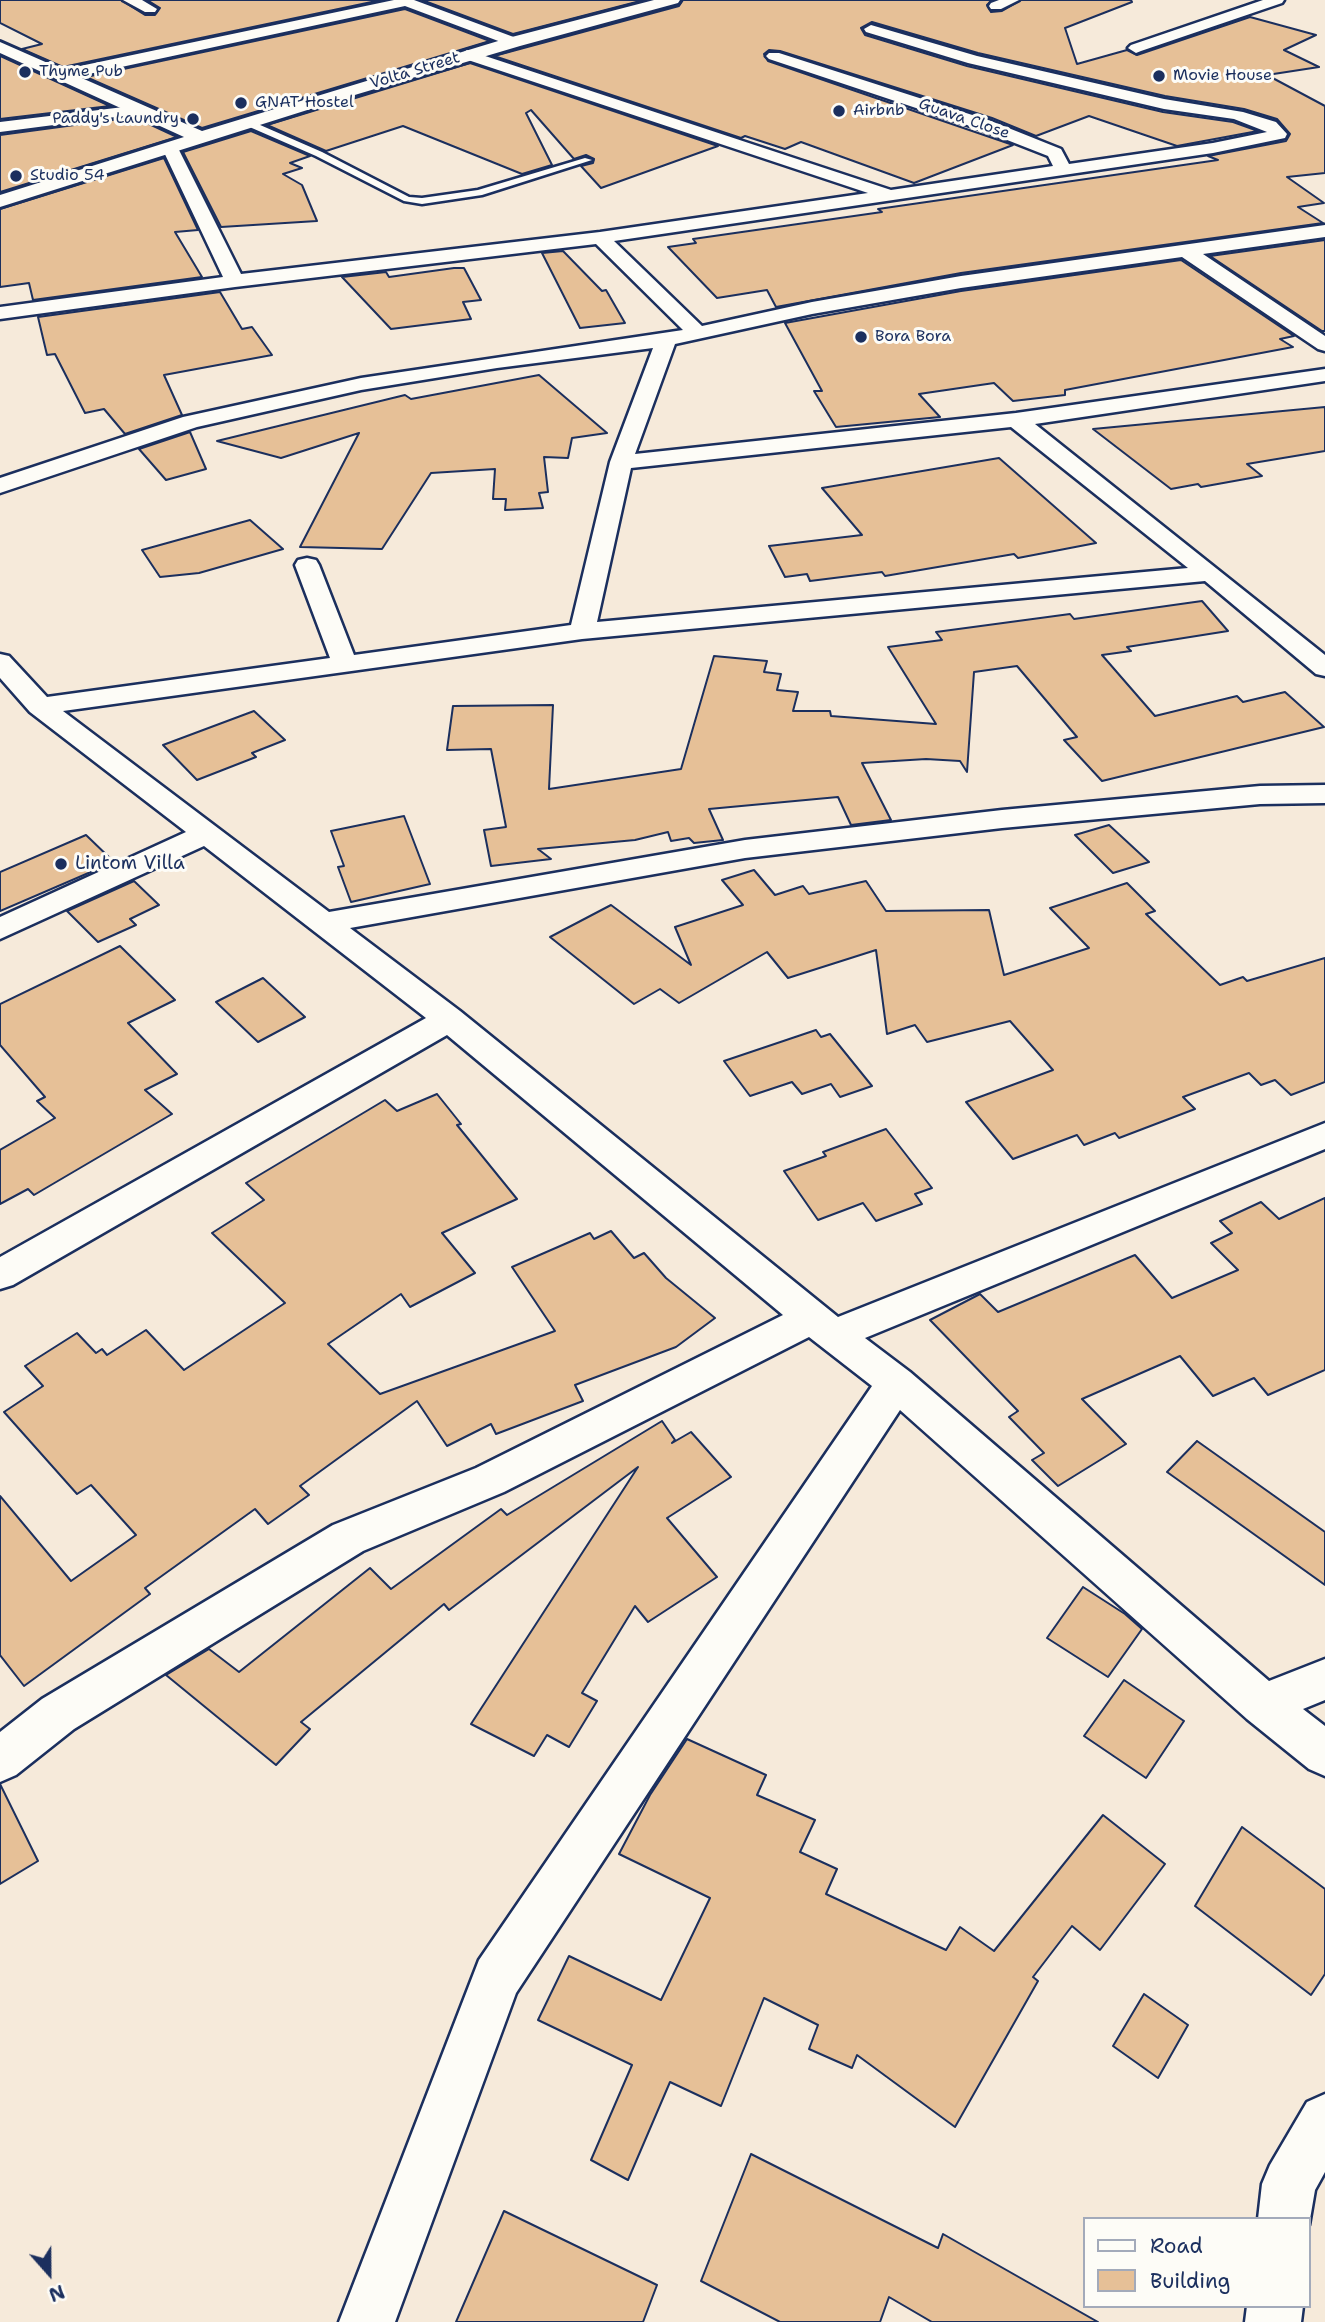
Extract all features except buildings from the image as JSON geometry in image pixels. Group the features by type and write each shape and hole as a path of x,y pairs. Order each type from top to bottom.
{"street":[{"path":"130,0 150,9"},
{"name":"Volta Street","path":"0,201 467,55 672,0"},
{"path":"996,6 1012,0"},
{"path":"1136,48 1277,0"},
{"path":"61,75 404,1 514,42"},
{"path":"0,313 235,281 600,239 1213,148 1279,134 1269,126 1237,116 1164,104 973,60 871,29"},
{"path":"0,47 201,138"},
{"path":"467,55 890,196"},
{"name":"Guava Close","path":"774,56 985,125 1055,153 1064,170"},
{"path":"0,127 140,110"},
{"path":"170,148 235,281"},
{"path":"0,486 191,422 270,403 497,362 666,340 812,308 961,282 1325,232"},
{"path":"600,239 697,333"},
{"path":"1186,251 1325,345"},
{"path":"582,631 621,462 666,340"},
{"path":"621,462 1016,420 1325,375"},
{"path":"1016,420 1210,573 1325,668"},
{"path":"307,565 345,664"},
{"path":"40,706 582,631 1210,573"},
{"path":"0,662 40,706 449,1019 823,1326 896,1382 1263,1704 1325,1754"},
{"path":"322,923 745,849 1002,819 1260,795 1325,794"},
{"path":"0,929 205,834"},
{"path":"0,1275 449,1019"},
{"path":"0,1760 58,1714 348,1538 490,1480 823,1326 1325,1135"},
{"path":"367,2322 498,1978 896,1382"},
{"path":"1263,1704 1325,1679"},
{"path":"1285,2217 1289,2184 1325,2120"}],"lane":[{"path":"248,123 319,154 407,199 422,201 479,193 588,160"}],"water":[{"path":"822,8 1246,109 1303,127 1301,132 1235,113 1145,98 1048,75"}],"place":[{"name":"Thyme Pub","path":"25,72"},
{"name":"Movie House","path":"1159,76"},
{"name":"GNAT Hostel","path":"241,103"},
{"name":"Airbnb","path":"839,111"},
{"name":"Paddy's Laundry","path":"193,119"},
{"name":"Studio 54","path":"16,176"},
{"name":"Bora Bora","path":"861,337"},
{"name":"Lintom Villa","path":"61,864"}]}
